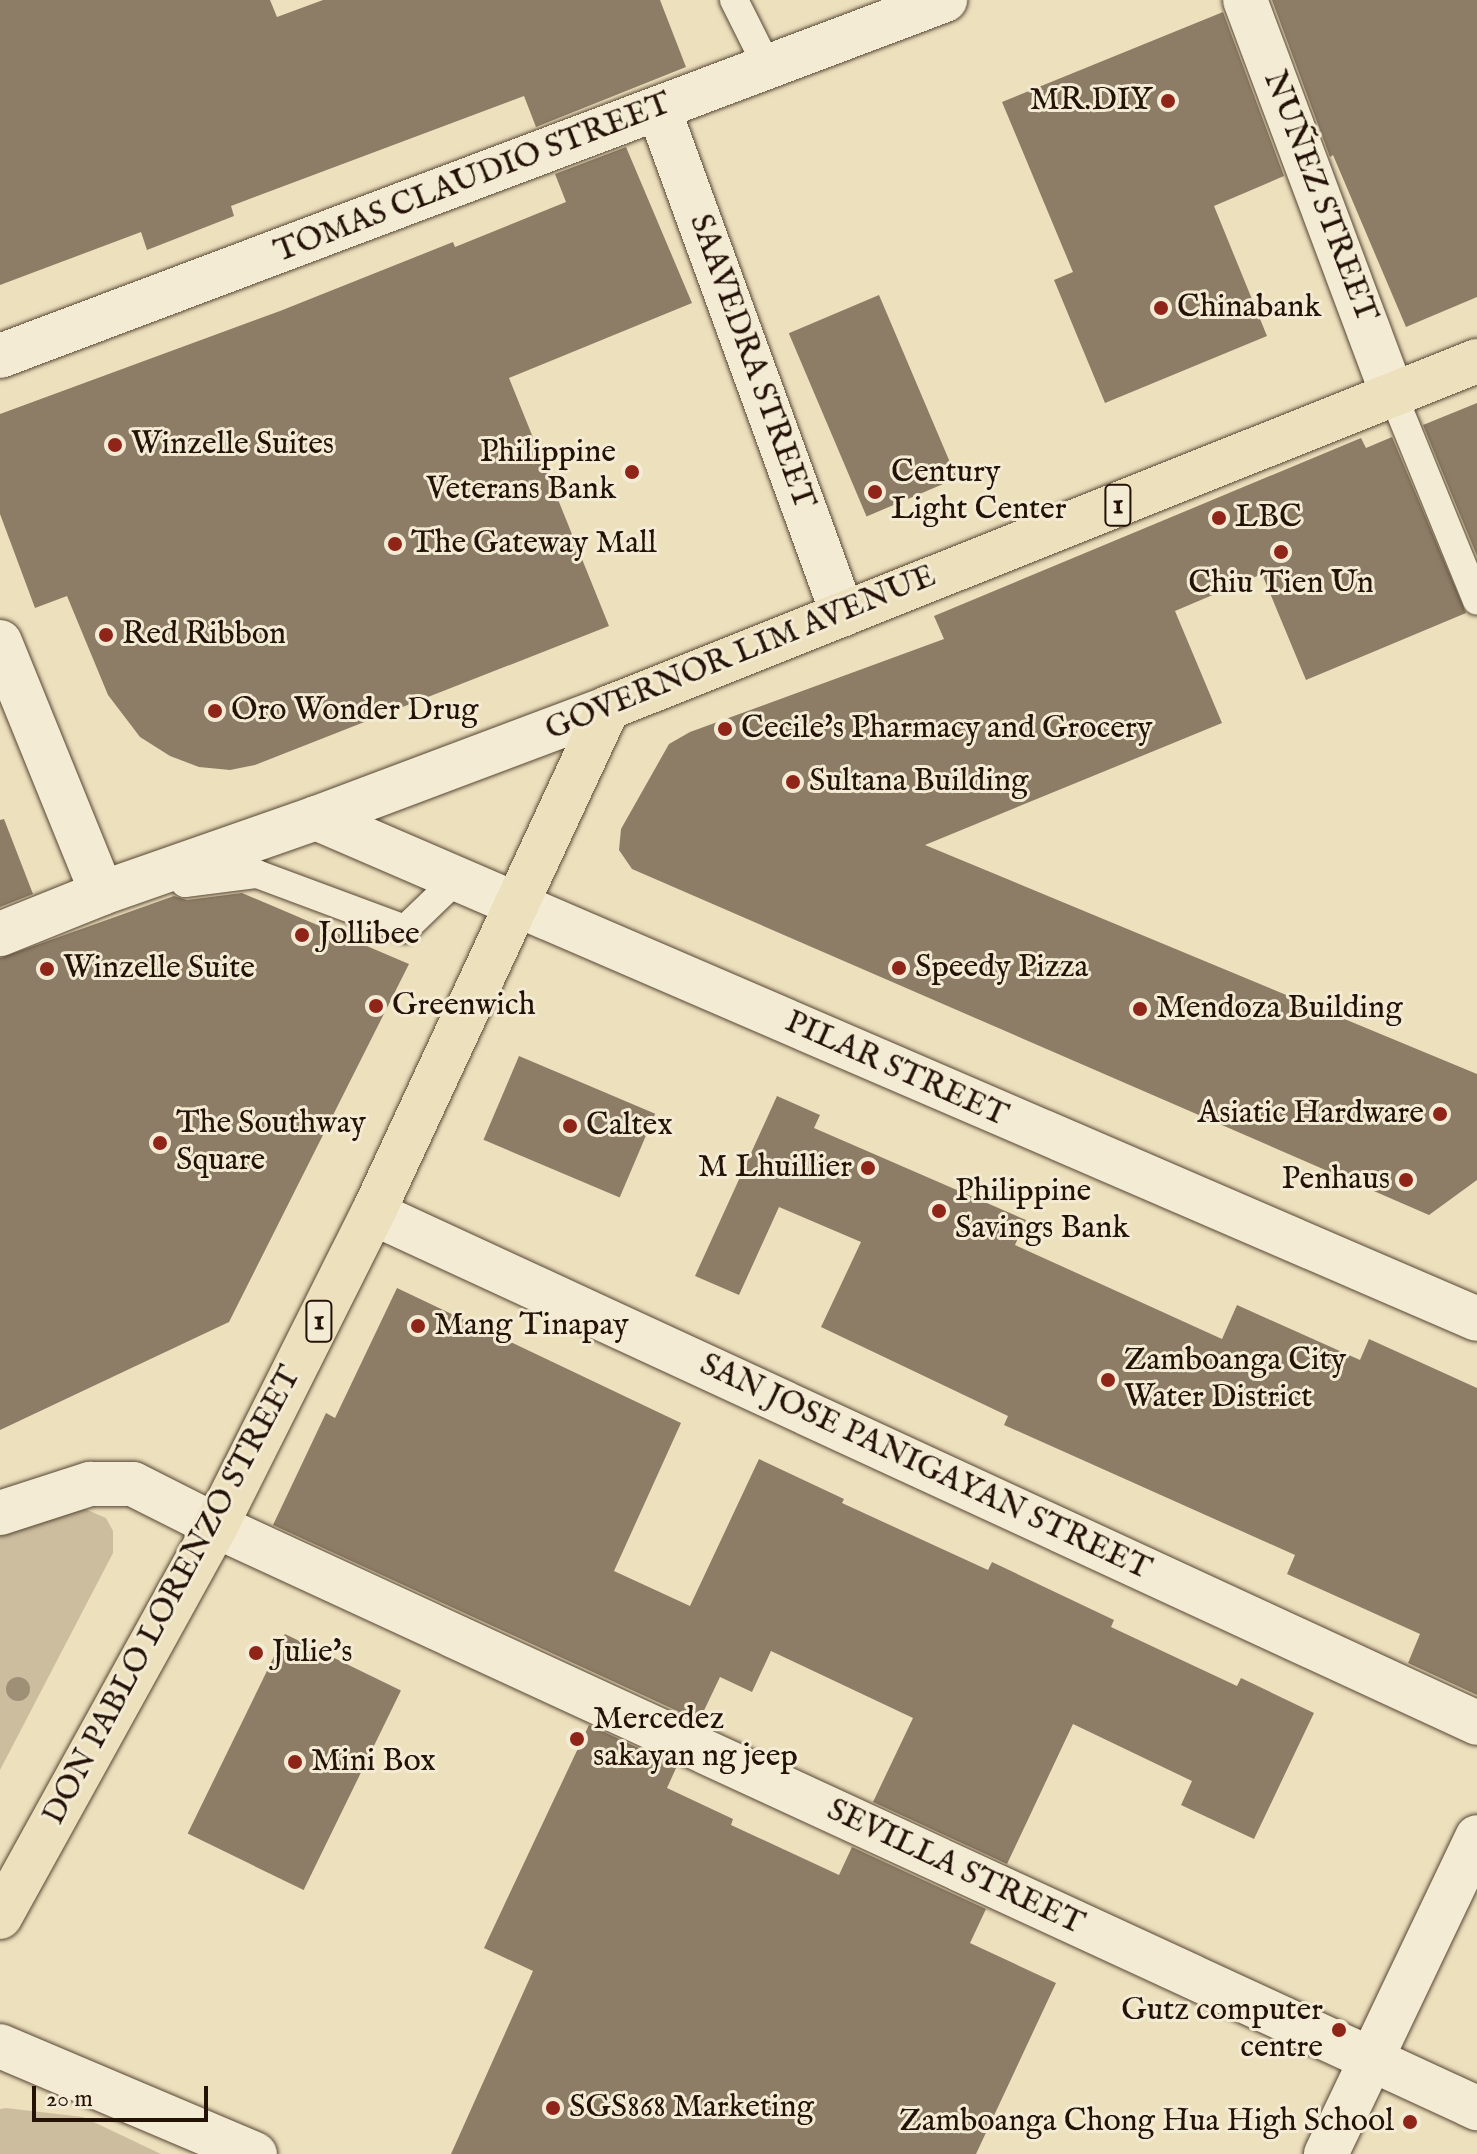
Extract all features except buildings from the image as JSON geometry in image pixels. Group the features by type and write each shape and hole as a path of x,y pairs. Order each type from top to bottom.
{"main road":[{"name":"GOVERNOR LIM AVENUE","path":"608,708 1477,361"},
{"name":"DON PABLO LORENZO STREET","path":"0,1917 216,1526 373,1213 608,708"}],"street":[{"name":"TOMAS CLAUDIO STREET","path":"0,356 945,0"},
{"name":"NUÑEZ STREET","path":"1245,0 1393,395"},
{"name":"SAAVEDRA STREET","path":"659,110 843,615"},
{"path":"0,642 102,893"},
{"name":"GOVERNOR LIM AVENUE","path":"0,934 102,893 316,818 608,708"},
{"name":"PILAR STREET","path":"316,818 1477,1319"},
{"name":"SAN JOSE PANIGAYAN STREET","path":"373,1213 1477,1723"},
{"name":"SEVILLA STREET","path":"0,1513 90,1484 133,1484 216,1526 1477,2108"},
{"path":"1326,2154 1477,1837"},
{"path":"0,2046 255,2154"}],"lane":[{"path":"734,0 768,68"},
{"path":"1393,395 1477,601"},
{"path":"177,867 185,883 257,874 405,929 456,880"}],"shaded area":[{"path":"78,1506 106,1518 113,1531 113,1553 0,1770 0,1536 45,1514"},
{"path":"0,2109 83,2117 161,2154 0,2154"}],"place":[{"name":"MR.DIY","path":"1168,101"},
{"name":"Chinabank","path":"1161,308"},
{"name":"Winzelle Suites","path":"115,445"},
{"name":"Philippine Veterans Bank","path":"632,472"},
{"name":"Century Light Center","path":"875,492"},
{"name":"LBC","path":"1219,518"},
{"name":"The Gateway Mall","path":"395,544"},
{"name":"Chiu Tien Un","path":"1281,552"},
{"name":"Red Ribbon","path":"106,635"},
{"name":"Oro Wonder Drug","path":"215,711"},
{"name":"Cecile's Pharmacy and Grocery","path":"725,729"},
{"name":"Sultana Building","path":"793,782"},
{"name":"Jollibee","path":"302,935"},
{"name":"Speedy Pizza","path":"899,968"},
{"name":"Winzelle Suite","path":"47,969"},
{"name":"Greenwich","path":"376,1006"},
{"name":"Mendoza Building","path":"1140,1009"},
{"name":"Asiatic Hardware","path":"1440,1114"},
{"name":"Caltex","path":"570,1126"},
{"name":"The Southway Square","path":"160,1143"},
{"name":"M Lhuillier","path":"868,1168"},
{"name":"Penhaus","path":"1406,1180"},
{"name":"Philippine Savings Bank","path":"939,1211"},
{"name":"Mang Tinapay","path":"418,1326"},
{"name":"Zamboanga City Water District","path":"1108,1380"},
{"name":"Julie's","path":"256,1653"},
{"name":"Mercedez sakayan ng jeep","path":"577,1739"},
{"name":"Mini Box","path":"295,1762"},
{"name":"Gutz computer centre","path":"1339,2030"},
{"name":"SGS868 Marketing","path":"553,2108"},
{"name":"Zamboanga Chong Hua High School","path":"1410,2122"}]}
